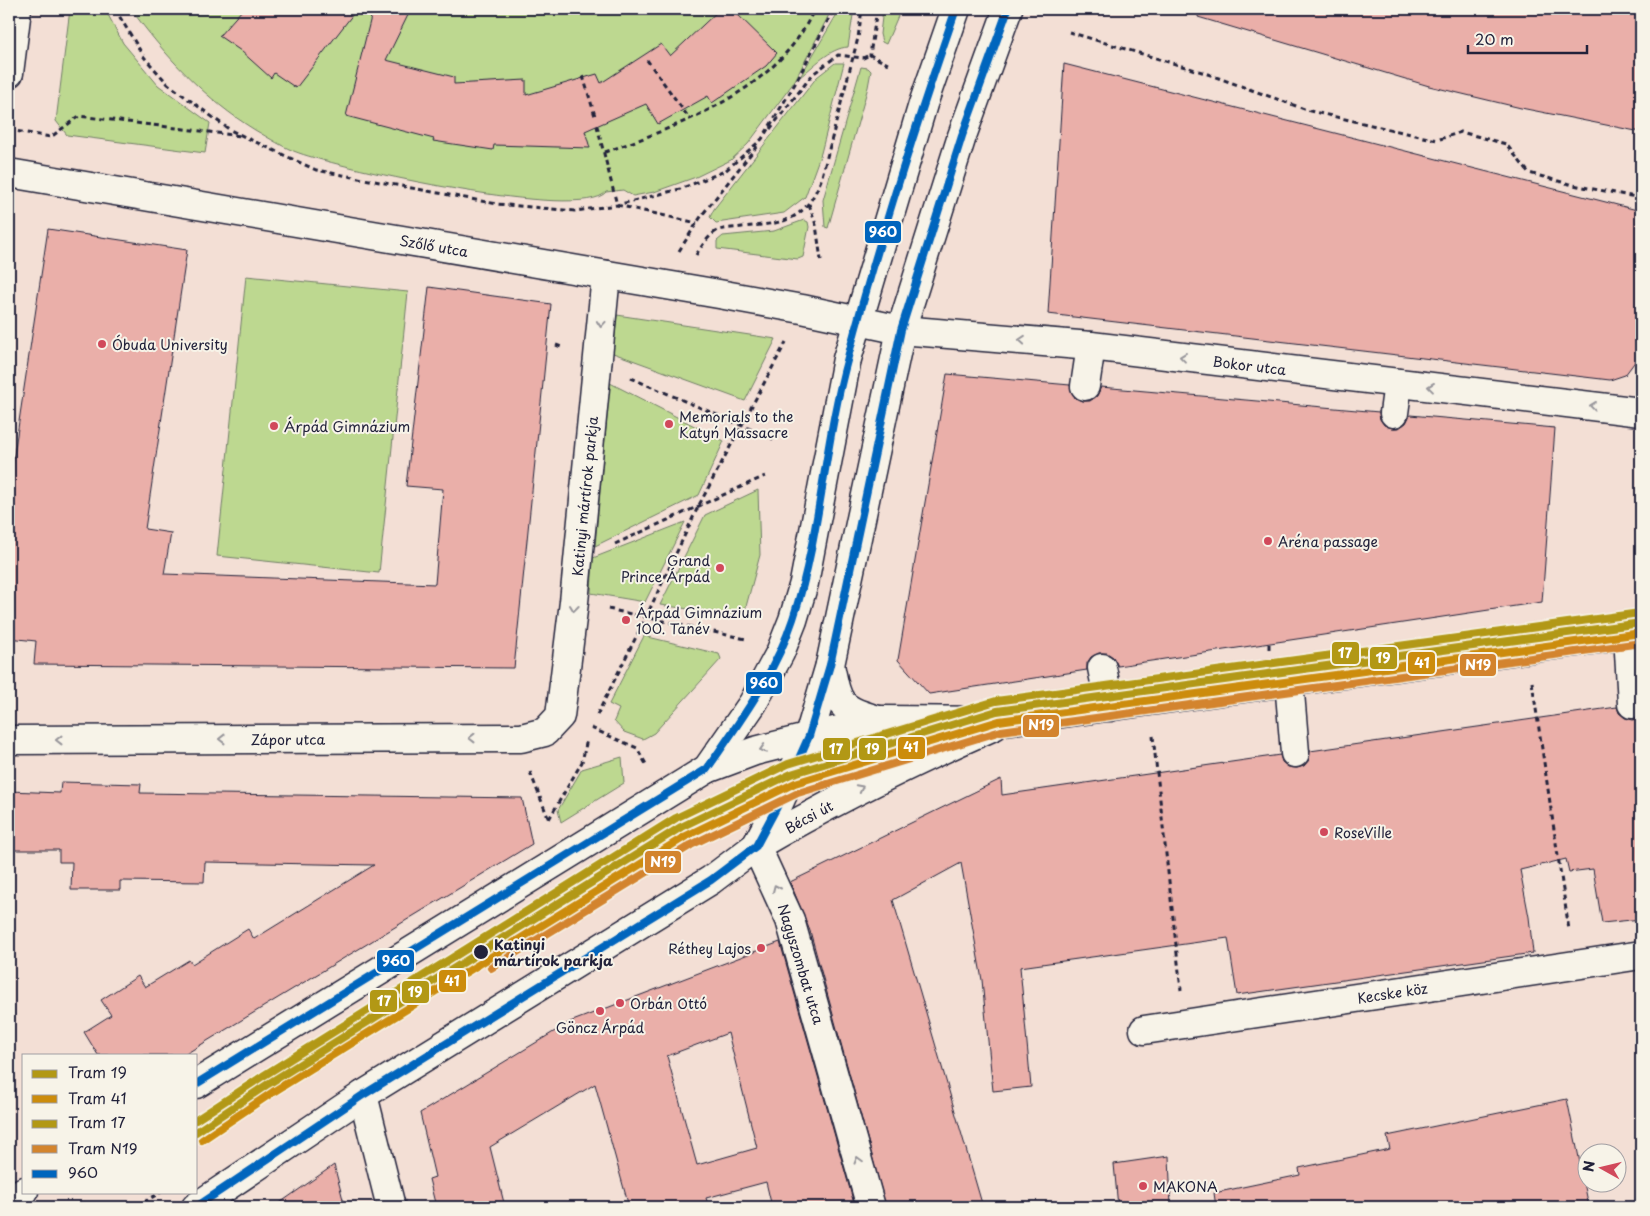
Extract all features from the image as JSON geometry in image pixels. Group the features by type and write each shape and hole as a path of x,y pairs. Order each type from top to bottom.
{"street":[{"path":"9,73 17,9"},
{"path":"707,769 753,703 780,653 793,620 804,582 847,359 923,104 956,9"},
{"path":"756,846 779,804 810,736 830,665 901,330 962,136 1008,9"},
{"name":"Szőlő utca","path":"9,173 802,308 858,321"},
{"name":"Katinyi mártírok parkja","path":"560,716 574,602 606,276"},
{"name":"Bokor utca","path":"858,321 901,330 1091,346 1641,412"},
{"path":"1085,386 1091,346"},
{"path":"1394,414 1398,383"},
{"path":"1632,704 1634,634"},
{"name":"Bécsi út","path":"198,1083 707,769 754,751 878,720 1005,721 1634,634"},
{"name":"Bécsi út","path":"830,665 838,699 855,714 878,720"},
{"path":"1102,668 1110,706"},
{"path":"1289,682 1295,753"},
{"name":"Zápor utca","path":"9,740 520,738 545,732 560,716"},
{"name":"Bécsi út","path":"196,1207 363,1095 711,880 756,846 820,808 893,771 1005,721"},
{"name":"Nagyszombat utca","path":"756,846 790,920 871,1207"},
{"name":"Kecske köz","path":"1144,1030 1641,955"},
{"path":"363,1095 391,1207"},
{"path":"9,1200 22,1192"}],"path":[{"path":"115,9 144,57 168,84 230,130 316,170 497,204 575,212 617,205 680,189 725,171 762,139 796,82 834,9"},
{"path":"605,152 657,133 722,101 760,78 783,57 814,9"},
{"path":"667,285 704,242 718,230 788,220 809,204 821,180 854,56 862,9"},
{"path":"870,55 877,9"},
{"path":"1069,32 1202,72 1310,111 1437,140 1461,132 1506,144 1529,173 1573,185 1641,198"},
{"path":"667,285 697,223 813,74 838,55 863,58 870,55 888,64"},
{"path":"646,60 688,118"},
{"path":"583,76 595,116"},
{"path":"9,130 51,137 79,116 244,136"},
{"path":"597,126 617,205"},
{"path":"809,204 816,225 821,260"},
{"path":"617,205 697,223"},
{"path":"548,819 582,762 590,728 646,618 698,507 784,343 791,337"},
{"path":"556,345 773,439"},
{"path":"578,560 764,476"},
{"path":"574,602 746,639"},
{"path":"1269,643 1269,649"},
{"path":"1532,679 1559,874 1575,965"},
{"path":"590,728 637,748 649,771"},
{"path":"1153,736 1185,1023"},
{"path":"520,738 524,754 551,825"},
{"path":"136,1207 158,1194"}],"green space":[{"path":"70,9 105,9 123,43 158,85 210,123 205,153 67,135 56,121"},
{"path":"131,9 832,9 794,82 748,144 731,160 696,177 654,192 633,196 623,190 606,192 587,200 553,201 509,197 408,180 323,160 299,153 277,143 237,118 203,91 157,43"},
{"path":"840,9 854,9 848,47 829,54 800,77"},
{"path":"883,9 901,9 886,44 882,42 880,34"},
{"path":"835,63 844,63 821,153 805,197 784,213 716,223 710,217 714,209 817,77"},
{"path":"861,67 868,68 871,71 868,87 828,228 825,227 823,200"},
{"path":"804,220 808,222 809,227 803,257 798,259 717,249 717,241 723,236 774,231"},
{"path":"246,276 408,292 379,573 217,556"},
{"path":"617,315 776,339 745,401 613,353"},
{"path":"610,383 724,441 699,495 595,546"},
{"path":"758,490 760,555 744,614 739,616 660,605 705,515"},
{"path":"685,522 645,602 591,593 593,558"},
{"path":"644,636 719,654 721,659 654,733 643,739 624,732 614,721 619,709 609,704"},
{"path":"622,757 624,783 561,822 558,810 582,769"}],"building":[{"path":"243,9 357,9 296,88 274,73 271,78 241,51 219,36"},
{"path":"373,9 411,9 386,60 454,77 454,84 526,80 526,95 597,74 601,83 661,44 670,56 720,9 732,9 777,53 766,66 712,103 708,96 658,124 646,104 585,131 590,148 494,145 493,150 433,141 434,139 346,116"},
{"path":"1199,9 1641,9 1641,132 1521,108 1429,86 1198,17"},
{"path":"1064,64 1641,211 1641,338 1637,359 1625,375 1610,380 1048,314"},
{"path":"48,229 187,250 145,529 171,533 164,574 435,584 443,489 406,486 429,287 551,304 514,668 34,664 36,641 9,638 9,488"},
{"path":"947,374 1070,385 1075,398 1083,401 1090,401 1097,396 1101,387 1379,412 1380,419 1384,425 1392,428 1399,428 1406,423 1410,415 1555,428 1542,602 1118,666 1113,657 1107,653 1099,653 1091,657 1087,663 1087,670 929,694 898,660"},
{"name":"RoseVille","path":"1617,707 1619,713 1625,718 1633,720 1641,716 1641,919 1602,923 1593,869 1569,872 1566,859 1520,870 1529,917 1533,953 1237,995 1228,938 1020,967 1031,1087 993,1091 982,980 961,863 893,900 983,1207 886,1207 810,931 790,882 1001,779 1002,795 1280,755 1282,762 1288,767 1297,768 1304,766 1309,760 1310,751"},
{"path":"61,782 141,784 140,793 522,798 532,844 186,1054 97,1054 84,1032 111,1015 101,1000 138,976 145,987 189,960 192,964 248,929 254,939 374,865 205,862 204,882 120,881 120,890 71,890 72,862 59,862 59,850 9,850 9,791 60,793"},
{"path":"780,942 855,1207 772,1207 766,1182 706,1198 709,1207 629,1207 595,1084 490,1147 505,1207 436,1207 429,1179 435,1177 420,1113 570,1022","holes":["728,1033 757,1148 697,1165 667,1056"]},
{"path":"1567,1099 1578,1153 1578,1194 1586,1194 1589,1207 1216,1207 1214,1193 1300,1175 1299,1168 1390,1149 1387,1136"},
{"name":"MAKONA","path":"1169,1156 1171,1207 1118,1207 1114,1164"},
{"path":"334,1165 345,1207 274,1207"}],"tram line":[{"name":"17","path":"198,1119 263,1076 676,818 788,764 996,701 1640,613"},
{"name":"19","path":"198,1131 268,1084 681,827 791,774 997,711 1641,623"},
{"name":"41","path":"202,1140 273,1092 686,836 795,783 999,721 1641,633"},
{"name":"N19","path":"491,968 691,845 798,793 1001,731 1641,643"}],"transit line":[{"name":"960","path":"198,1083 707,769 767,678 793,619 810,554 833,422 848,357 872,269 956,9"},
{"name":"960","path":"196,1207 363,1095 711,880 756,846 779,803 809,736 830,665 901,330 962,136 1008,9"}],"place":[{"name":"Óbuda University","path":"102,344"},
{"name":"Memorials to the Katyń Massacre","path":"669,424"},
{"name":"Árpád Gimnázium","path":"274,426"},
{"name":"Aréna passage","path":"1268,541"},
{"name":"Grand Prince Árpád","path":"720,568"},
{"name":"Árpád Gimnázium 100. Tanév","path":"626,620"},
{"name":"RoseVille","path":"1324,832"},
{"name":"Réthey Lajos","path":"761,948"},
{"name":"Katinyi mártírok parkja","path":"481,952"},
{"name":"Orbán Ottó","path":"620,1003"},
{"name":"Göncz Árpád","path":"600,1011"},
{"name":"MAKONA","path":"1143,1186"}]}
